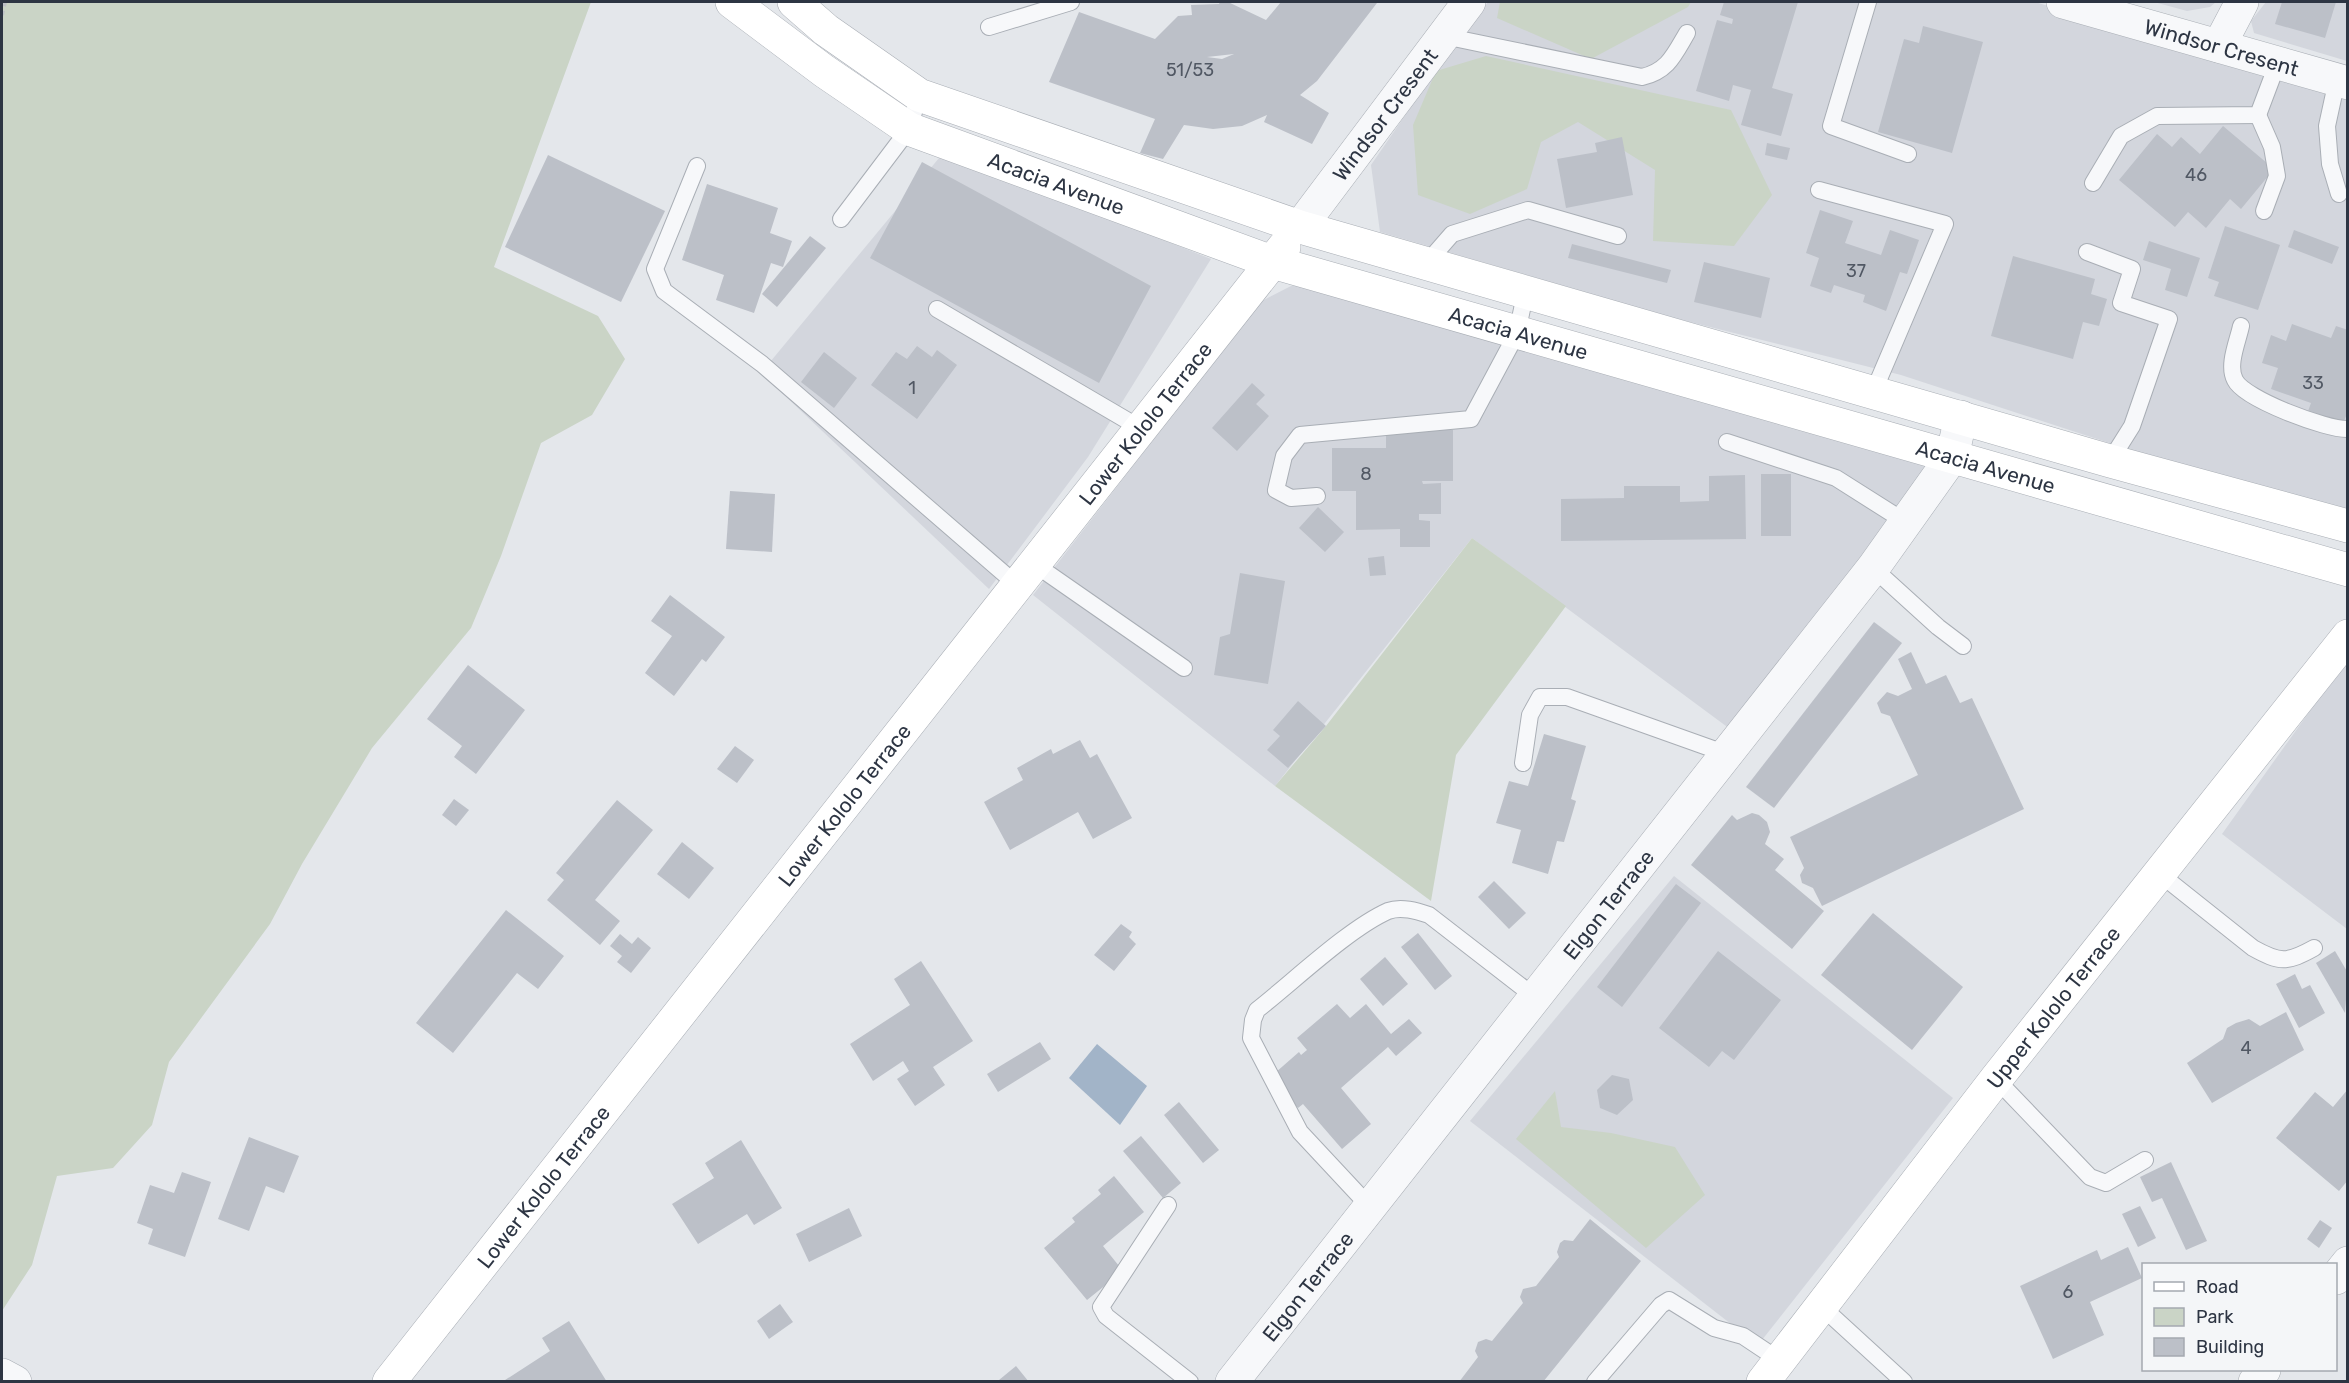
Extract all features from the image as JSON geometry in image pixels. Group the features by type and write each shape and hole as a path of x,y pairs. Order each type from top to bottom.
{"main road":[{"name":"Acacia Avenue","path":"732,2 824,71 909,129 1272,262 2348,570"},
{"name":"Acacia Avenue","path":"794,2 826,30 919,94 1300,227 1425,265 1526,290 2110,461 2348,526"},
{"name":"Lower Kololo Terrace","path":"399,1378 1024,574 1300,227"},
{"name":"Upper Kololo Terrace","path":"1771,1371 1996,1079 2348,636"}],"street":[{"name":"Windsor Cresent","path":"1300,227 1469,2"},
{"name":"Windsor Cresent","path":"2063,2 2342,81"},
{"path":"2219,46 2242,2"},
{"name":"Elgon Terrace","path":"1233,1382 1907,523 1952,457 1961,417"},
{"path":"2337,1277 2348,1263"},
{"path":"2,1375 15,1382"}],"lane":[{"path":"988,27 1071,2"},
{"path":"1869,2 1831,126 1908,154"},
{"path":"1444,36 1642,77 1656,74 1671,61 1687,33"},
{"path":"2264,211 2277,176 2272,147 2258,115 2278,62"},
{"path":"2339,194 2330,164 2327,126 2342,81"},
{"path":"841,219 909,129 919,94"},
{"path":"2093,183 2121,136 2157,116 2258,115"},
{"path":"698,166 655,269 664,291 762,364 1024,574 1184,668"},
{"path":"1818,190 1945,224 1873,393"},
{"path":"1425,265 1452,234 1528,210 1618,236"},
{"path":"2087,252 2132,269 2121,303 2169,319 2132,426 2110,461"},
{"path":"1317,496 1291,498 1276,490 1284,456 1300,435 1471,419 1517,333 1526,290"},
{"path":"937,309 1140,428"},
{"path":"2241,326 2232,364 2235,380 2245,392 2311,420 2348,429"},
{"path":"1727,442 1836,478 1907,523"},
{"path":"1873,568 1938,627 1963,646"},
{"path":"1523,763 1530,715 1540,697 1567,697 1727,754"},
{"path":"2160,874 2253,948 2269,957 2293,960 2314,948"},
{"path":"1370,1207 1300,1132 1251,1038 1253,1020 1257,1010 1356,931 1390,910 1412,910 1429,915 1535,997"},
{"path":"1996,1079 2090,1178 2106,1183 2145,1160"},
{"path":"1168,1205 1101,1307 1106,1316 1190,1382"},
{"path":"1595,1382 1661,1305 1669,1300 1714,1328 1743,1336 1771,1371"},
{"path":"1821,1305 1904,1382"}],"path":[{"path":"2,15 5,2"}],"shaded area":[{"path":"1488,2 2035,2 2347,96 2347,513 2143,454 1901,375 1670,317 1380,232 1371,165 1448,53"},
{"path":"2154,2 2216,2 2210,7 2187,11"},
{"path":"2266,2 2347,2 2347,61 2254,33 2251,21"},
{"path":"944,152 1211,259 1088,457 989,589 761,373"},
{"path":"1342,275 1602,349 1904,425 1932,441 1926,479 1730,729 1472,538 1275,786 1033,595 1260,302 1291,286"},
{"path":"2347,630 2347,929 2222,834 2312,708"},
{"path":"1674,876 1953,1098 1758,1345 1470,1121"}],"green space":[{"path":"2,2 591,2 494,267 598,316 625,359 592,415 541,443 501,556 471,628 372,748 302,864 270,924 169,1062 152,1125 113,1168 57,1176 32,1265 2,1311"},
{"path":"1500,2 1691,2 1688,7 1591,59 1497,18"},
{"path":"1486,56 1731,110 1772,195 1734,246 1653,241 1655,170 1578,122 1541,142 1527,189 1470,214 1418,195 1413,125 1436,71"},
{"path":"1472,538 1566,606 1456,755 1431,901 1275,786 1326,726"},
{"path":"1555,1091 1561,1127 1611,1133 1675,1147 1705,1195 1646,1248 1516,1139"}],"water":[{"path":"1097,1044 1147,1086 1120,1125 1069,1078"}],"building":[{"path":"1228,2 1266,20 1281,2 1377,3 1317,81 1300,95 1329,113 1312,144 1264,122 1267,115 1242,126 1213,129 1184,125 1163,159 1140,153 1155,119 1049,82 1079,12 1155,39 1178,16 1192,15 1191,5","holes":["1234,54 1222,59 1207,57"]},
{"path":"1724,2 1798,2 1772,88 1793,94 1781,136 1741,125 1751,90 1733,85 1729,101 1696,91 1717,20 1732,24 1733,19 1720,15"},
{"path":"2282,2 2336,2 2325,38 2275,24"},
{"path":"1923,26 1983,42 1952,153 1878,132 1904,39 1919,43"},
{"path":"2223,126 2274,169 2241,209 2230,199 2206,228 2188,212 2175,227 2119,180 2157,134 2172,147 2181,137 2200,154"},
{"path":"1622,137 1633,195 1566,208 1557,159 1597,152 1595,143"},
{"path":"1767,143 1790,148 1787,160 1765,155"},
{"path":"548,155 665,211 621,302 505,247"},
{"path":"922,162 1151,286 1099,383 870,258"},
{"path":"707,184 778,208 770,233 792,241 783,267 771,263 754,313 716,300 724,275 682,260"},
{"path":"1820,210 1853,221 1845,243 1881,255 1890,230 1919,240 1907,274 1900,272 1886,311 1863,302 1865,295 1834,285 1831,293 1810,286 1819,258 1806,253"},
{"path":"2225,226 2280,245 2258,310 2214,296 2219,282 2208,278"},
{"path":"2294,230 2339,247 2332,264 2288,247"},
{"path":"810,236 826,248 777,307 762,294"},
{"path":"2149,241 2200,258 2187,297 2165,290 2171,269 2143,260"},
{"path":"1572,244 1671,270 1667,283 1568,258"},
{"path":"2013,256 2095,279 2091,294 2107,299 2099,326 2083,322 2073,359 1991,336"},
{"path":"1704,262 1770,278 1761,318 1694,302"},
{"path":"2292,324 2331,338 2336,326 2348,330 2348,411 2342,426 2307,414 2311,403 2271,389 2278,368 2262,363 2271,335 2286,341"},
{"path":"917,346 932,357 937,350 957,365 917,419 871,385 896,352 907,359"},
{"path":"824,352 857,378 834,408 801,382"},
{"path":"1252,383 1265,395 1256,404 1269,416 1237,451 1212,428"},
{"path":"1386,430 1453,430 1453,481 1422,481 1423,484 1441,483 1441,514 1419,514 1419,520 1430,521 1430,547 1400,547 1400,529 1356,530 1356,491 1332,491 1332,448 1386,448"},
{"path":"1761,474 1791,474 1791,536 1761,536"},
{"path":"1745,475 1746,539 1561,541 1561,499 1624,498 1624,486 1680,486 1680,502 1709,501 1709,476"},
{"path":"730,491 775,494 772,552 726,549"},
{"path":"1318,507 1344,532 1325,552 1299,528"},
{"path":"1384,556 1386,575 1370,576 1368,558"},
{"path":"1240,573 1285,581 1268,684 1214,675 1220,637 1230,634"},
{"path":"670,595 725,637 706,662 702,659 674,696 645,673 672,636 651,621"},
{"path":"1874,622 1902,643 1774,808 1746,787"},
{"path":"1911,652 1926,684 1946,675 1960,703 1972,698 2024,809 1822,906 1813,888 1802,883 1800,875 1804,868 1790,837 1918,775 1890,716 1881,713 1877,703 1887,692 1898,696 1912,689 1898,659"},
{"path":"468,665 525,710 476,774 454,757 462,746 427,719"},
{"path":"1298,701 1326,726 1288,768 1267,750 1280,736 1273,730"},
{"path":"1544,734 1586,746 1571,799 1576,801 1564,842 1557,841 1548,874 1512,863 1521,830 1496,823 1509,781 1528,786"},
{"path":"1080,740 1090,758 1097,754 1132,818 1093,839 1078,812 1010,850 984,802 1023,780 1017,768 1051,749 1053,754"},
{"path":"735,746 754,760 737,783 717,769"},
{"path":"454,799 469,810 456,826 442,815"},
{"path":"617,800 653,830 595,900 620,921 600,945 547,900 564,880 556,873"},
{"path":"1752,813 1759,815 1767,822 1770,832 1765,844 1784,859 1775,870 1824,911 1792,949 1691,865 1732,815 1737,820"},
{"path":"682,842 714,868 689,899 657,874"},
{"path":"1494,881 1526,913 1509,929 1478,897"},
{"path":"1676,884 1701,903 1622,1007 1597,987"},
{"path":"506,910 564,956 538,989 517,973 453,1053 416,1023"},
{"path":"1873,913 1963,987 1912,1050 1821,975"},
{"path":"1121,924 1132,932 1129,937 1136,944 1114,971 1094,955"},
{"path":"1418,933 1452,976 1435,990 1401,947"},
{"path":"620,934 632,944 638,937 651,948 631,973 617,962 622,956 610,946"},
{"path":"1718,951 1781,1000 1734,1060 1722,1051 1709,1067 1659,1028"},
{"path":"2335,951 2348,973 2345,1013 2316,963"},
{"path":"1385,957 1408,984 1383,1006 1360,979"},
{"path":"921,961 973,1041 933,1067 945,1085 915,1106 897,1079 909,1071 903,1061 873,1081 850,1044 910,1005 894,979"},
{"path":"2295,974 2302,989 2310,985 2325,1013 2299,1028 2276,984"},
{"path":"1337,1004 1350,1018 1366,1004 1391,1034 1409,1019 1422,1033 1396,1056 1388,1047 1341,1088 1371,1124 1342,1149 1303,1104 1298,1108 1281,1088 1275,1073 1299,1052 1301,1055 1307,1050 1297,1038"},
{"path":"2286,1012 2304,1050 2212,1103 2187,1063 2223,1039 2227,1028 2236,1023 2249,1019 2260,1026"},
{"path":"1040,1042 1051,1059 998,1092 987,1074"},
{"path":"1612,1075 1629,1079 1633,1100 1617,1115 1600,1108 1597,1090"},
{"path":"2348,1089 2348,1180 2339,1191 2276,1138 2315,1092 2333,1107"},
{"path":"1179,1102 1219,1150 1203,1163 1164,1115"},
{"path":"1141,1136 1181,1183 1163,1198 1123,1151"},
{"path":"249,1137 299,1156 284,1193 266,1186 249,1231 218,1219"},
{"path":"741,1140 782,1208 754,1225 747,1214 698,1244 672,1204 714,1178 705,1163"},
{"path":"2171,1162 2207,1241 2186,1250 2162,1198 2152,1202 2140,1177"},
{"path":"182,1172 211,1182 185,1257 148,1244 153,1229 137,1223 150,1185 174,1193"},
{"path":"1114,1176 1144,1212 1103,1246 1123,1271 1087,1300 1044,1248 1075,1222 1072,1218 1101,1194 1098,1190"},
{"path":"2140,1206 2156,1238 2138,1247 2122,1214"},
{"path":"849,1208 862,1236 809,1262 796,1234"},
{"path":"1590,1219 1641,1261 1543,1382 1459,1382 1478,1357 1475,1351 1478,1342 1486,1339 1492,1341 1523,1303 1520,1297 1523,1289 1536,1286 1559,1257 1557,1252 1560,1243 1564,1240 1573,1241"},
{"path":"2320,1220 2332,1228 2319,1248 2307,1239"},
{"path":"2128,1247 2142,1278 2090,1302 2104,1335 2053,1359 2020,1286 2097,1250 2101,1260"},
{"path":"780,1304 793,1322 769,1339 757,1321"},
{"path":"569,1321 607,1382 502,1382 550,1351 542,1338"},
{"path":"1016,1366 1029,1382 1001,1382 999,1380"}]}
